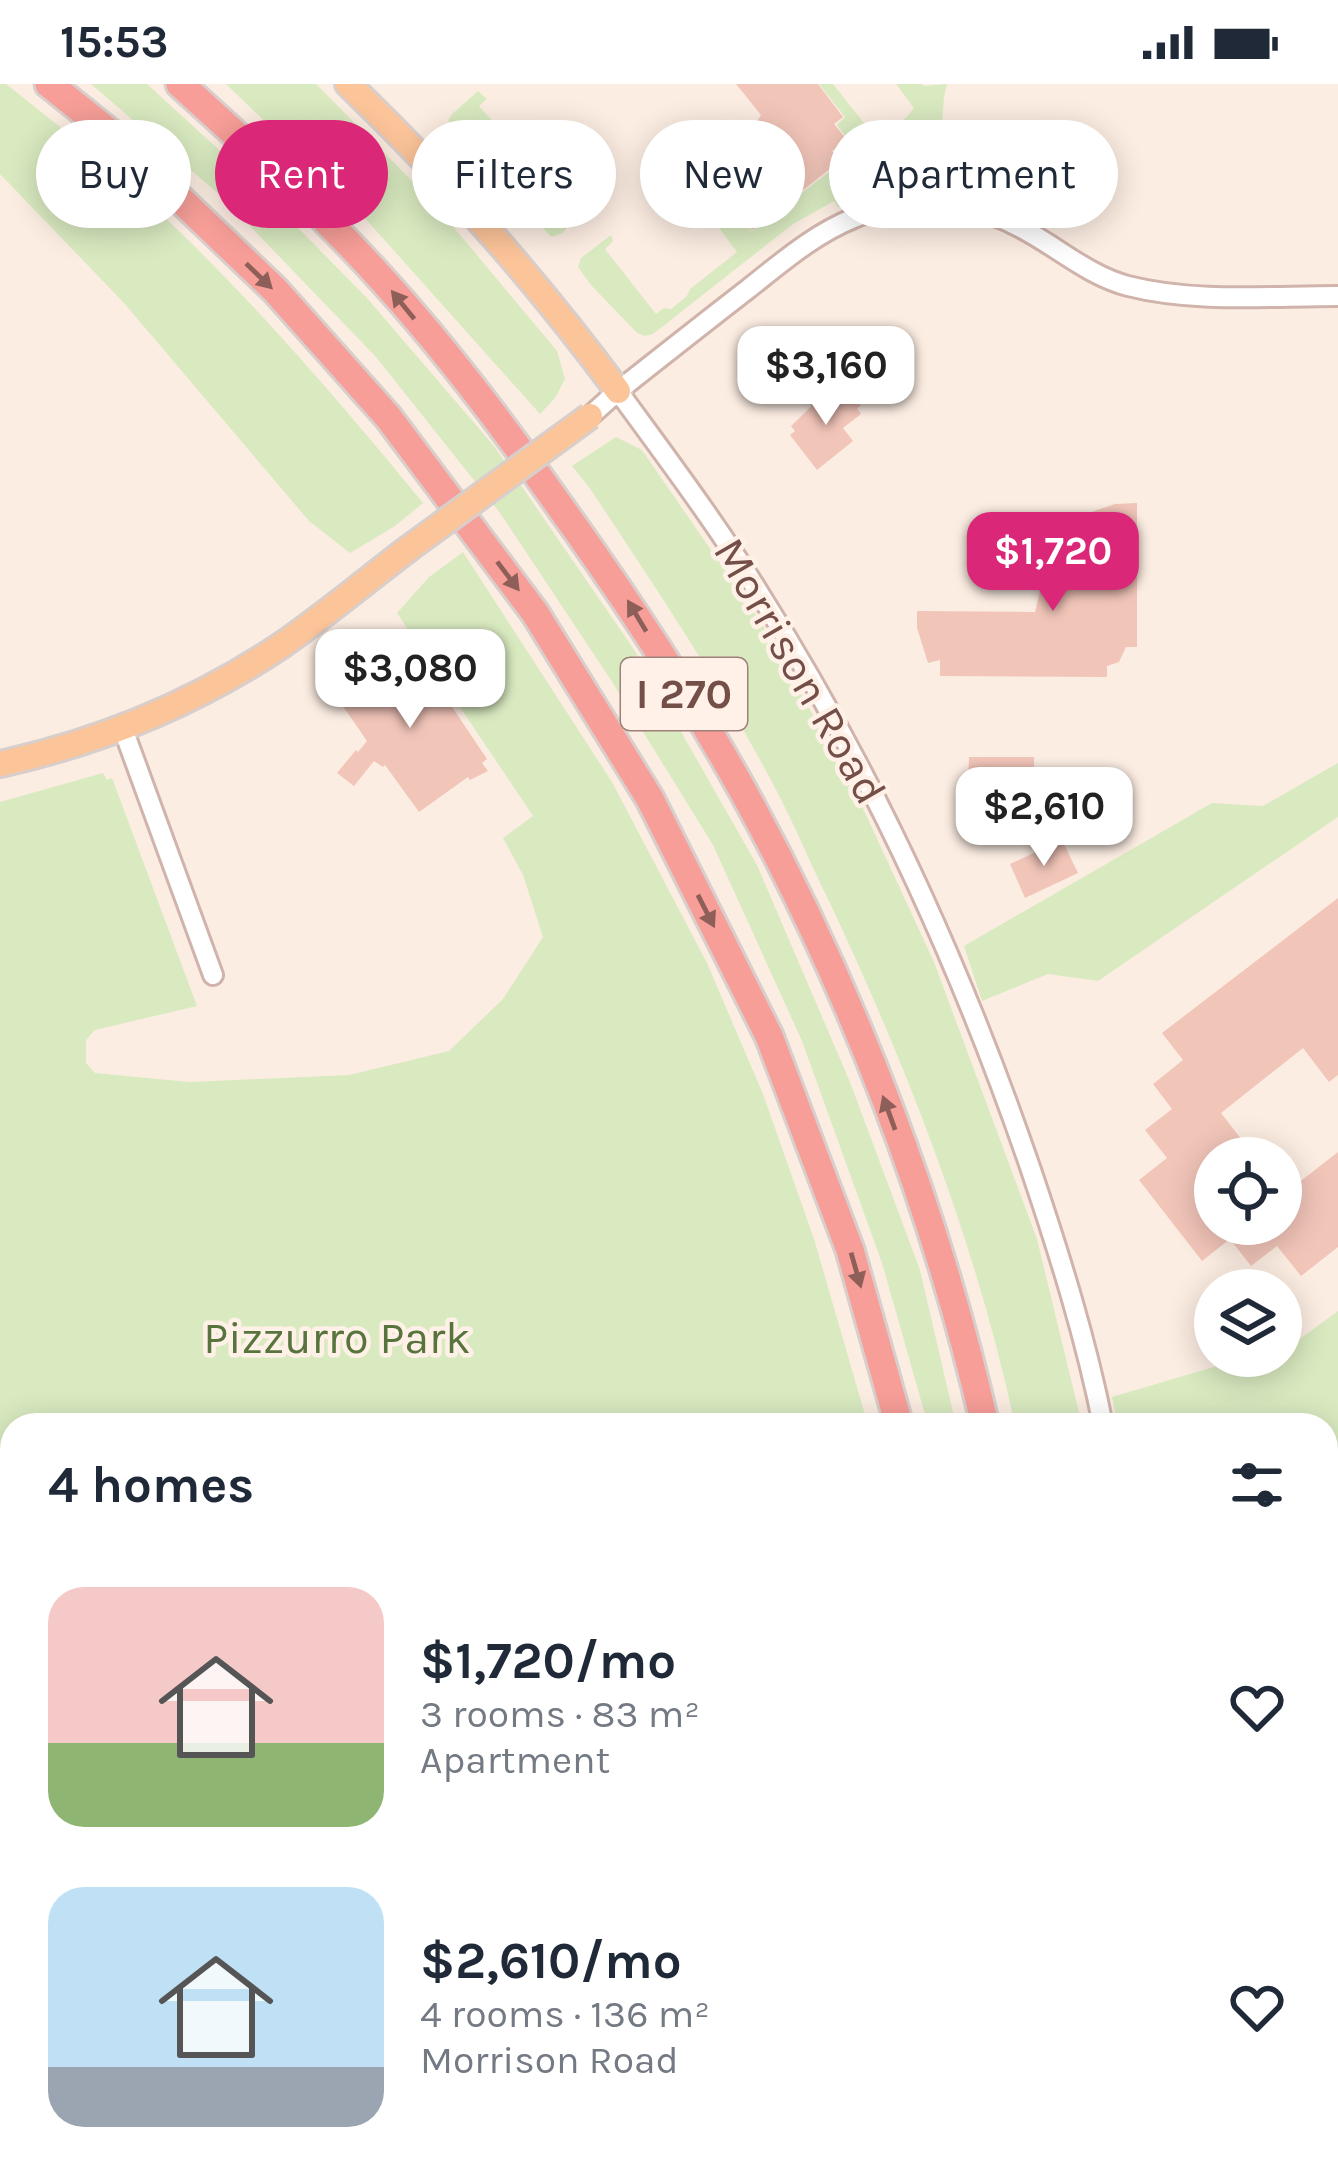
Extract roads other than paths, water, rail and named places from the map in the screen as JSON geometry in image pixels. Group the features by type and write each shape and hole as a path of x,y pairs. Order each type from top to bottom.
{"highway":[{"name":"I 270","path":"49,84 115,136 275,290 388,417 535,613 650,799 769,1036 850,1250 896,1413"},
{"name":"I 270","path":"180,84 265,160 388,286 501,424 623,594 730,769 785,872 867,1049 935,1241 982,1413"}],"main road":[{"name":"Morrison Road","path":"348,84 443,180 618,391"},
{"path":"0,764 53,752 176,706 281,646 590,416"}],"street":[{"path":"590,416 802,247 858,216 896,206 972,209 1013,224 1122,285 1163,294 1338,296"},
{"name":"Morrison Road","path":"618,391 761,595 829,711 900,848 955,968 1009,1107 1050,1228 1100,1413"},
{"path":"122,726 213,974"}],"park label":[{"name":"Pizzurro Park","path":"337,1338"}]}
